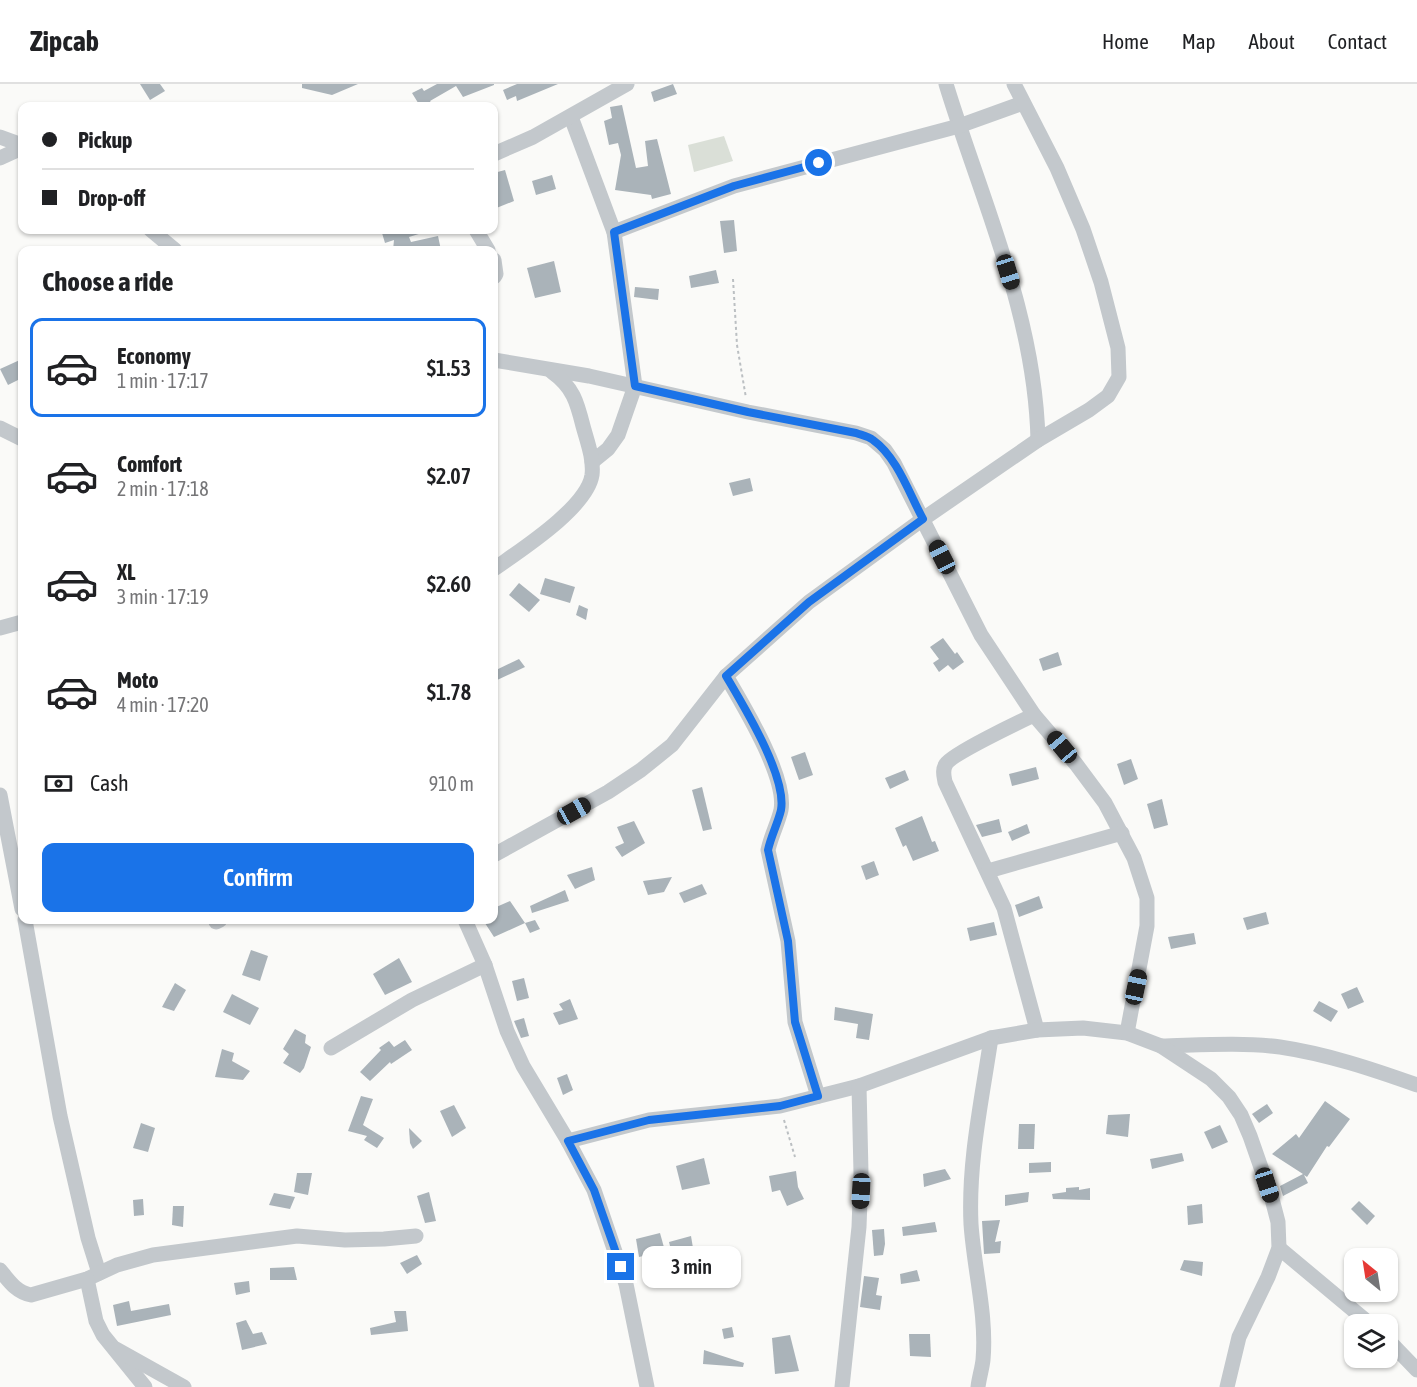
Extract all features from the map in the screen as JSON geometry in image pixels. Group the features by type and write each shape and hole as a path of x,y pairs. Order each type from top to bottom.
{"street":[{"path":"498,152 571,117 627,84"},
{"path":"946,84 980,182 1018,304 1032,366 1038,440"},
{"path":"498,853 608,792 641,770 672,745 726,676 809,602 923,519 1038,440 1108,396 1119,377 1118,348 1101,282 1083,228 1057,168 1014,84"},
{"path":"614,232 734,186 959,126 1023,103"},
{"path":"571,117 614,232 635,386 618,435 608,449 592,462"},
{"path":"0,137 18,145"},
{"path":"0,158 18,149"},
{"path":"156,234 170,246"},
{"path":"498,361 635,386 748,412 856,433 871,438 885,450 894,463 981,635 1034,715 1076,764 1105,803 1134,858 1147,898 1147,926 1127,1033"},
{"path":"498,566 563,517 583,494 592,477 592,462 573,394 565,381 550,370"},
{"path":"0,428 18,437"},
{"path":"0,628 18,623"},
{"path":"726,676 749,716 771,763 781,794 781,809 768,850 788,941 795,1022 818,1096"},
{"path":"1034,715 946,762 943,772 945,782 988,871 1007,917 1037,1030"},
{"path":"0,795 18,888"},
{"path":"988,871 1122,832"},
{"path":"26,924 56,1100 88,1238 96,1321 111,1346 145,1387"},
{"path":"467,924 485,965 507,1031 523,1066 594,1190 626,1284 647,1387"},
{"path":"331,1048 412,1000 485,965"},
{"path":"568,1141 649,1120 780,1106 859,1086 991,1038 1037,1030 1083,1028 1127,1033 1161,1046 1211,1079 1229,1097 1241,1115 1272,1199 1279,1229 1280,1248 1239,1337 1227,1387"},
{"path":"978,1387 983,1360 983,1327 971,1223 972,1189 976,1141 991,1038"},
{"path":"1161,1046 1235,1044 1280,1047 1363,1066 1417,1085"},
{"path":"842,1387 859,1227 861,1173 859,1086"},
{"path":"0,1270 13,1286 22,1293 31,1295 153,1255 222,1244 297,1236 345,1240 416,1236"},
{"path":"1280,1248 1358,1314"},
{"path":"111,1346 184,1387"},
{"path":"1398,1350 1417,1370"}],"path":[{"path":"733,279 737,345 748,412"},
{"path":"780,1106 795,1157"}],"shaded area":[{"path":"724,136 733,161 694,172 688,145"}],"building":[{"path":"140,84 160,84 165,91 150,100"},
{"path":"302,84 358,84 332,95 302,88"},
{"path":"437,84 494,84 463,97 456,86 431,102 418,102 412,93 422,88 424,91"},
{"path":"517,84 558,84 517,101 516,96 507,100 503,90"},
{"path":"673,84 677,94 654,102 651,92"},
{"path":"622,105 636,168 648,166 645,141 657,139 671,194 652,199 651,195 615,190 621,155 618,143 609,145 604,121 612,118 610,107"},
{"path":"505,170 514,201 498,207 498,172"},
{"path":"552,175 556,189 536,195 532,181"},
{"path":"734,220 737,251 724,253 720,221"},
{"path":"382,234 419,234 409,237 411,242 438,236 440,246 393,246 394,240 385,243"},
{"path":"554,261 561,292 535,298 527,268"},
{"path":"716,270 719,283 691,288 689,276"},
{"path":"635,287 659,289 658,300 634,297"},
{"path":"18,361 18,380 8,385 0,369"},
{"path":"750,478 753,491 733,496 729,483"},
{"path":"545,578 575,587 570,603 540,594"},
{"path":"519,583 540,600 529,612 509,595"},
{"path":"579,605 588,609 586,620 576,615"},
{"path":"943,638 964,662 953,670 948,665 939,672 933,663 939,659 930,647"},
{"path":"1058,652 1062,665 1043,671 1039,659"},
{"path":"519,659 525,667 498,680 498,669"},
{"path":"805,752 813,775 799,780 791,757"},
{"path":"1131,759 1138,779 1124,785 1117,764"},
{"path":"1036,767 1039,779 1012,786 1009,774"},
{"path":"905,770 909,780 890,789 885,778"},
{"path":"702,787 712,829 703,831 692,790"},
{"path":"1162,799 1168,825 1154,829 1147,804"},
{"path":"922,816 932,842 935,841 939,851 913,861 906,845 903,847 895,828"},
{"path":"999,819 1002,832 982,837 976,825"},
{"path":"634,821 645,843 622,857 615,847 624,843 617,827"},
{"path":"1027,824 1030,833 1012,841 1008,832"},
{"path":"874,861 879,875 866,880 861,866"},
{"path":"592,867 595,880 575,889 567,875"},
{"path":"672,877 664,892 648,895 643,881"},
{"path":"702,884 707,894 684,903 679,893"},
{"path":"565,890 569,901 532,913 530,906"},
{"path":"1039,896 1043,908 1019,917 1015,905"},
{"path":"510,901 525,923 494,937 486,924 498,924 498,906"},
{"path":"1266,912 1269,924 1247,930 1243,918"},
{"path":"535,920 540,929 530,933 525,923"},
{"path":"994,922 997,935 970,941 967,928"},
{"path":"1194,933 1196,944 1171,949 1168,937"},
{"path":"251,950 268,956 260,981 242,975"},
{"path":"399,958 412,982 385,995 373,974"},
{"path":"524,978 529,998 517,1001 512,981"},
{"path":"175,983 186,990 174,1011 162,1007"},
{"path":"1357,987 1364,1002 1348,1009 1341,994"},
{"path":"232,994 259,1008 250,1025 223,1012"},
{"path":"570,999 578,1019 559,1025 553,1013 563,1010 559,1004"},
{"path":"1319,1001 1338,1011 1331,1022 1313,1011"},
{"path":"835,1007 873,1014 869,1040 856,1038 858,1024 834,1020"},
{"path":"524,1018 529,1036 521,1038 514,1021"},
{"path":"295,1029 306,1035 305,1043 311,1047 300,1073 283,1063 289,1054 283,1049"},
{"path":"405,1040 412,1050 391,1064 390,1062 370,1081 360,1072 381,1050 379,1048 389,1041 394,1047"},
{"path":"222,1049 234,1053 232,1061 250,1071 243,1080 215,1077"},
{"path":"567,1074 573,1090 563,1095 557,1078"},
{"path":"361,1096 373,1099 363,1125 384,1138 377,1148 364,1140 367,1136 348,1131"},
{"path":"1325,1101 1350,1119 1329,1147 1327,1146 1307,1177 1304,1175 1308,1183 1283,1196 1280,1186 1303,1174 1272,1154 1296,1134 1299,1138"},
{"path":"1267,1104 1273,1113 1259,1123 1252,1114"},
{"path":"454,1105 466,1128 452,1137 440,1111"},
{"path":"1130,1114 1128,1137 1106,1134 1108,1115"},
{"path":"141,1123 155,1128 148,1152 133,1148"},
{"path":"1019,1124 1035,1124 1034,1149 1018,1149"},
{"path":"1220,1125 1228,1142 1212,1149 1204,1132"},
{"path":"409,1128 422,1141 413,1149 410,1143"},
{"path":"1182,1153 1184,1161 1152,1169 1150,1159"},
{"path":"704,1158 710,1184 682,1190 676,1166"},
{"path":"1051,1162 1051,1172 1029,1173 1029,1163"},
{"path":"945,1169 951,1179 924,1187 923,1174"},
{"path":"796,1171 798,1187 804,1199 787,1206 780,1190 772,1192 769,1176"},
{"path":"297,1173 312,1173 308,1195 294,1192"},
{"path":"1079,1187 1079,1190 1090,1188 1090,1200 1053,1199 1052,1194 1066,1192 1066,1188"},
{"path":"429,1192 436,1221 425,1223 417,1196"},
{"path":"1029,1192 1028,1202 1005,1206 1005,1195"},
{"path":"274,1193 295,1197 290,1209 269,1205"},
{"path":"143,1199 144,1215 134,1216 133,1200"},
{"path":"1359,1201 1375,1216 1367,1225 1351,1209"},
{"path":"1202,1204 1203,1223 1188,1225 1187,1206"},
{"path":"173,1206 184,1206 183,1227 172,1225"},
{"path":"1000,1220 995,1242 1001,1241 1000,1253 984,1254 982,1221"},
{"path":"935,1222 937,1232 903,1236 902,1227"},
{"path":"884,1229 883,1255 874,1256 872,1230"},
{"path":"660,1233 665,1251 639,1257 636,1239"},
{"path":"691,1236 694,1254 673,1258 669,1242"},
{"path":"417,1255 422,1264 407,1274 400,1263"},
{"path":"1184,1260 1203,1262 1202,1276 1180,1270"},
{"path":"294,1267 297,1280 270,1280 270,1268"},
{"path":"917,1270 920,1281 901,1284 900,1274"},
{"path":"864,1276 879,1278 876,1295 882,1296 880,1310 860,1307"},
{"path":"249,1281 250,1292 236,1295 234,1283"},
{"path":"129,1301 131,1311 169,1304 171,1315 117,1326 113,1305"},
{"path":"394,1311 406,1311 408,1331 371,1335 370,1328 396,1322"},
{"path":"246,1320 253,1334 262,1332 267,1344 242,1350 236,1323"},
{"path":"732,1327 734,1337 724,1339 722,1329"},
{"path":"909,1334 930,1334 931,1357 910,1356"},
{"path":"790,1335 799,1371 775,1374 772,1338"},
{"path":"704,1350 744,1363 743,1367 703,1364"}],"route":[{"path":"621,1267 594,1190 568,1141 649,1120 780,1106 818,1096 795,1022 788,941 768,850 781,809 781,794 764,747 726,676 809,602 923,519 894,463 885,450 871,438 635,386 614,232 734,186 819,163"}]}
